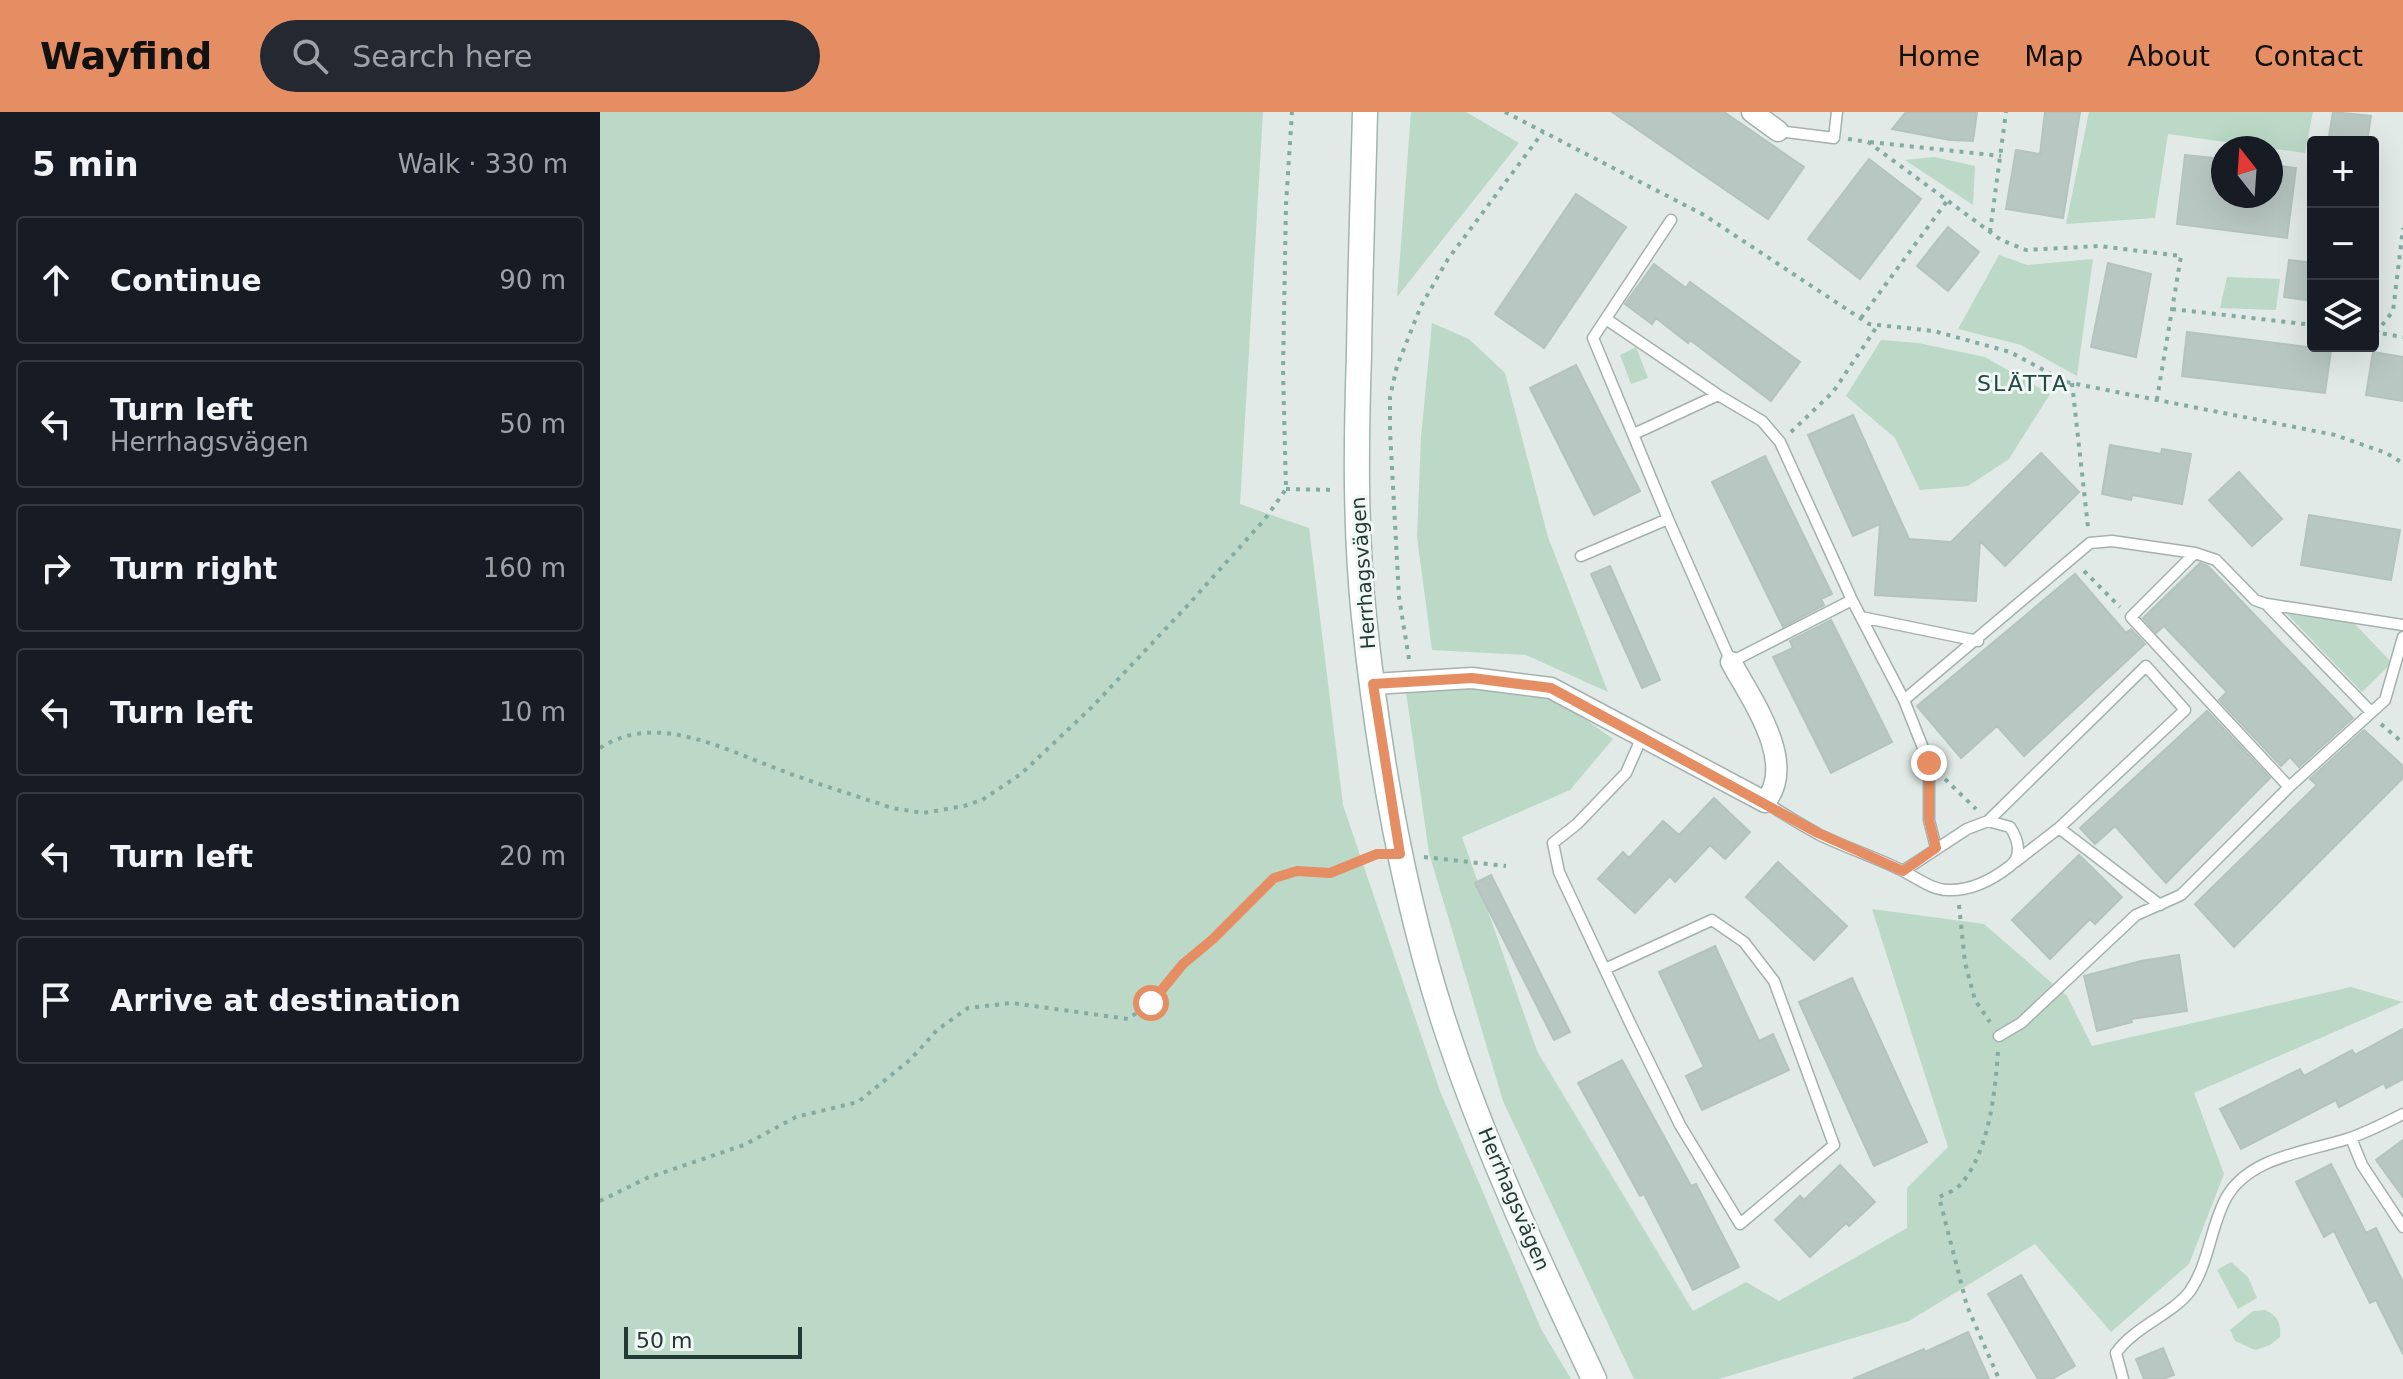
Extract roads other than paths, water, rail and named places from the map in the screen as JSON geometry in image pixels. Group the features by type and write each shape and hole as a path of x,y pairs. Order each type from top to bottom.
{"street":[{"name":"Herrhagsvägen","path":"1365,112 1358,490 1364,617 1400,854 1442,1016 1495,1159 1594,1379"},
{"path":"1373,684 1472,678 1551,688 1765,802 1774,792 1778,763 1766,727 1731,662"}],"lane":[{"path":"1766,119 1834,138 1837,112"},
{"path":"1671,220 1593,338 1731,662 1852,600"},
{"path":"1606,319 1762,421 1780,442 1852,600 1904,700 1929,763 1929,820 1936,848"},
{"path":"1634,434 1718,395"},
{"path":"1581,556 1668,519"},
{"path":"1904,700 1978,641 2090,543 2112,541 2195,553 2216,560 2255,600 2266,604 2403,625"},
{"path":"2195,553 2131,617 2289,787"},
{"path":"2266,604 2371,712"},
{"path":"1861,617 1978,641"},
{"path":"1999,1036 2021,1023 2136,915 2181,895 2289,787 2385,700 2403,637"},
{"path":"1765,802 1818,833 1903,871 1922,883 1946,891 1974,888 1995,878 2059,828 2185,710 2146,666 1988,821 1967,829 1903,871"},
{"path":"1605,969 1712,920 1744,942 1774,981 1834,1145 1740,1224 1680,1125 1605,969 1559,872 1553,843 1577,824 1626,773 1642,737"},
{"path":"1988,821 2010,827 2018,852 2015,862"},
{"path":"2059,828 2160,905"},
{"path":"2120,1378 2116,1353 2124,1341 2187,1294 2202,1271 2225,1199 2245,1177 2268,1162 2351,1138 2403,1114"},
{"path":"2351,1138 2362,1165 2403,1227"}],"district":[{"name":"SLÄTTA","path":"2023,383"}]}
